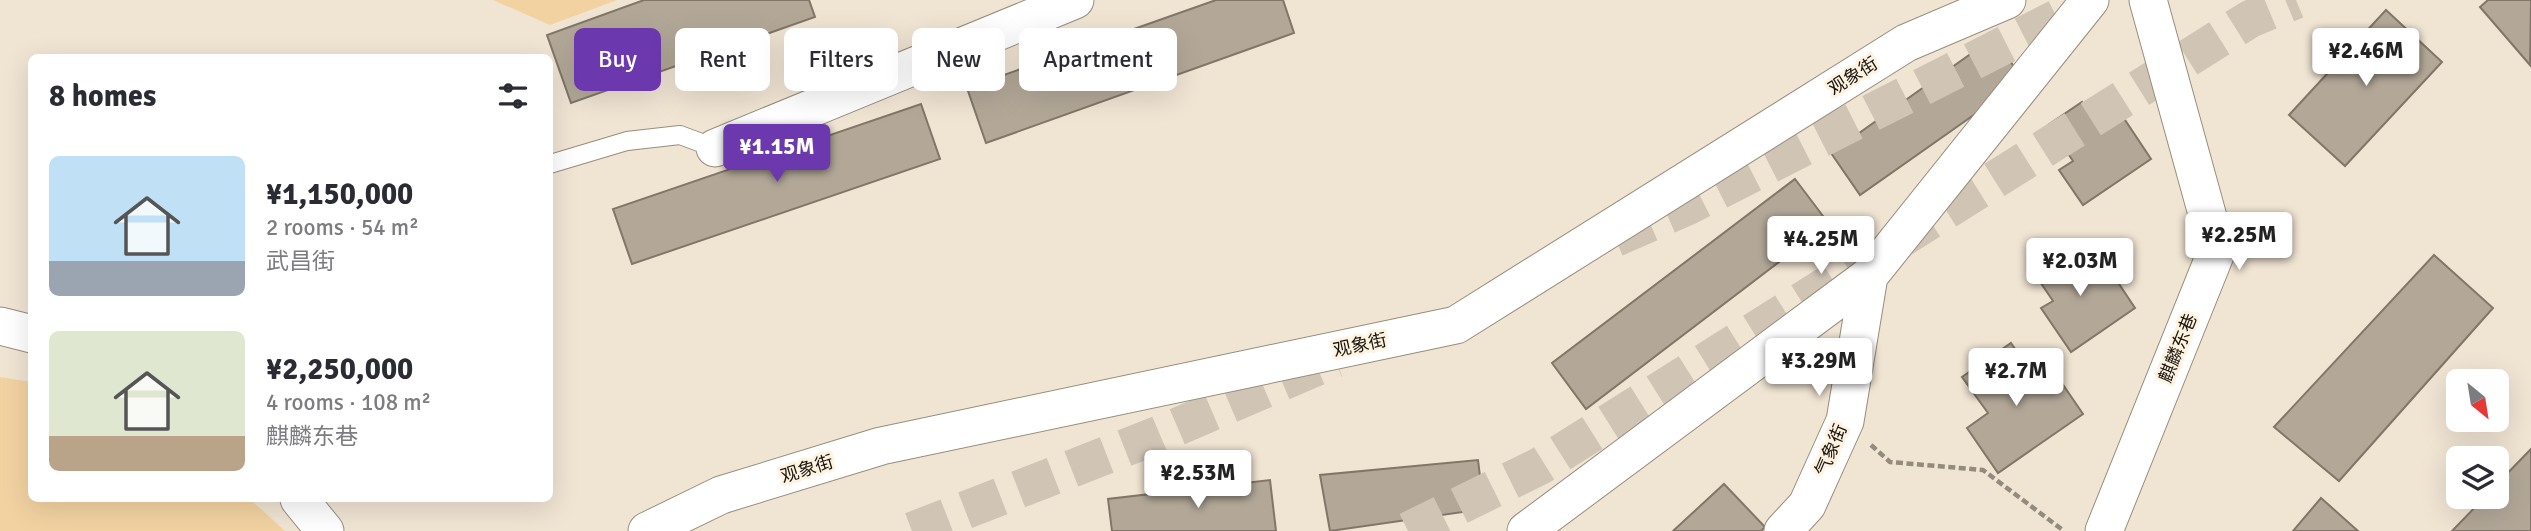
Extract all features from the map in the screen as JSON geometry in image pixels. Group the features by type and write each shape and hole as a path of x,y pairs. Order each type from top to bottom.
{"street":[{"path":"715,148 1075,0"},
{"name":"观象街","path":"647,531 721,495 881,446 1456,325 1906,43 2007,0"},
{"path":"1526,531 1869,276 2090,0"},
{"name":"麒麟东巷","path":"2104,531 2217,250 2148,0"},
{"name":"气象街","path":"1783,531 1807,505 1844,421 1869,276"},
{"path":"0,326 28,333"},
{"path":"301,502 325,531"}],"lane":[{"path":"553,163 627,141 680,135 715,148"}],"path":[{"path":"1844,421 1890,462 1983,470 2064,531"}],"shaded area":[{"path":"493,0 617,0 550,25"},
{"path":"0,377 28,382 28,502 253,502 285,531 0,531"}],"building":[{"path":"644,0 809,0 815,17 770,33 770,28 675,28 675,66 661,71 661,28 574,28 574,91 605,91 571,103 547,35"},
{"path":"1216,0 1283,0 1294,33 1177,75 1177,28 1137,28"},
{"path":"2488,0 2531,0 2530,65 2480,7"},
{"path":"2386,10 2442,62 2345,166 2289,115"},
{"path":"1996,36 2022,81 1860,195 1831,153"},
{"path":"1019,70 1019,91 1132,91 986,143 968,91 1005,91 1005,75"},
{"path":"2082,102 2099,129 2121,114 2151,159 2083,205 2059,170 2073,161 2048,125"},
{"path":"921,104 940,159 632,264 613,209"},
{"path":"1795,179 1829,224 1586,409 1552,363"},
{"path":"2070,243 2097,282 2111,272 2135,308 2071,352 2041,308 2053,301 2032,270"},
{"path":"2434,255 2493,308 2339,481 2274,427"},
{"path":"2011,343 2043,390 2059,379 2083,414 1998,473 1967,428 1988,413 1962,377"},
{"path":"2531,449 2531,531 2452,531 2473,509 2509,509 2509,472"},
{"path":"1478,460 1484,509 1330,531 1320,475"},
{"path":"1270,480 1276,531 1112,531 1108,499"},
{"path":"1724,484 1765,527 1761,531 1673,531"},
{"path":"2321,498 2358,531 2293,531"}],"tunnel":[{"path":"1615,238 1688,206 2093,0"},
{"path":"1408,531 1540,466 2250,19 2296,0"},
{"path":"912,531 1158,435 1335,359"}]}
